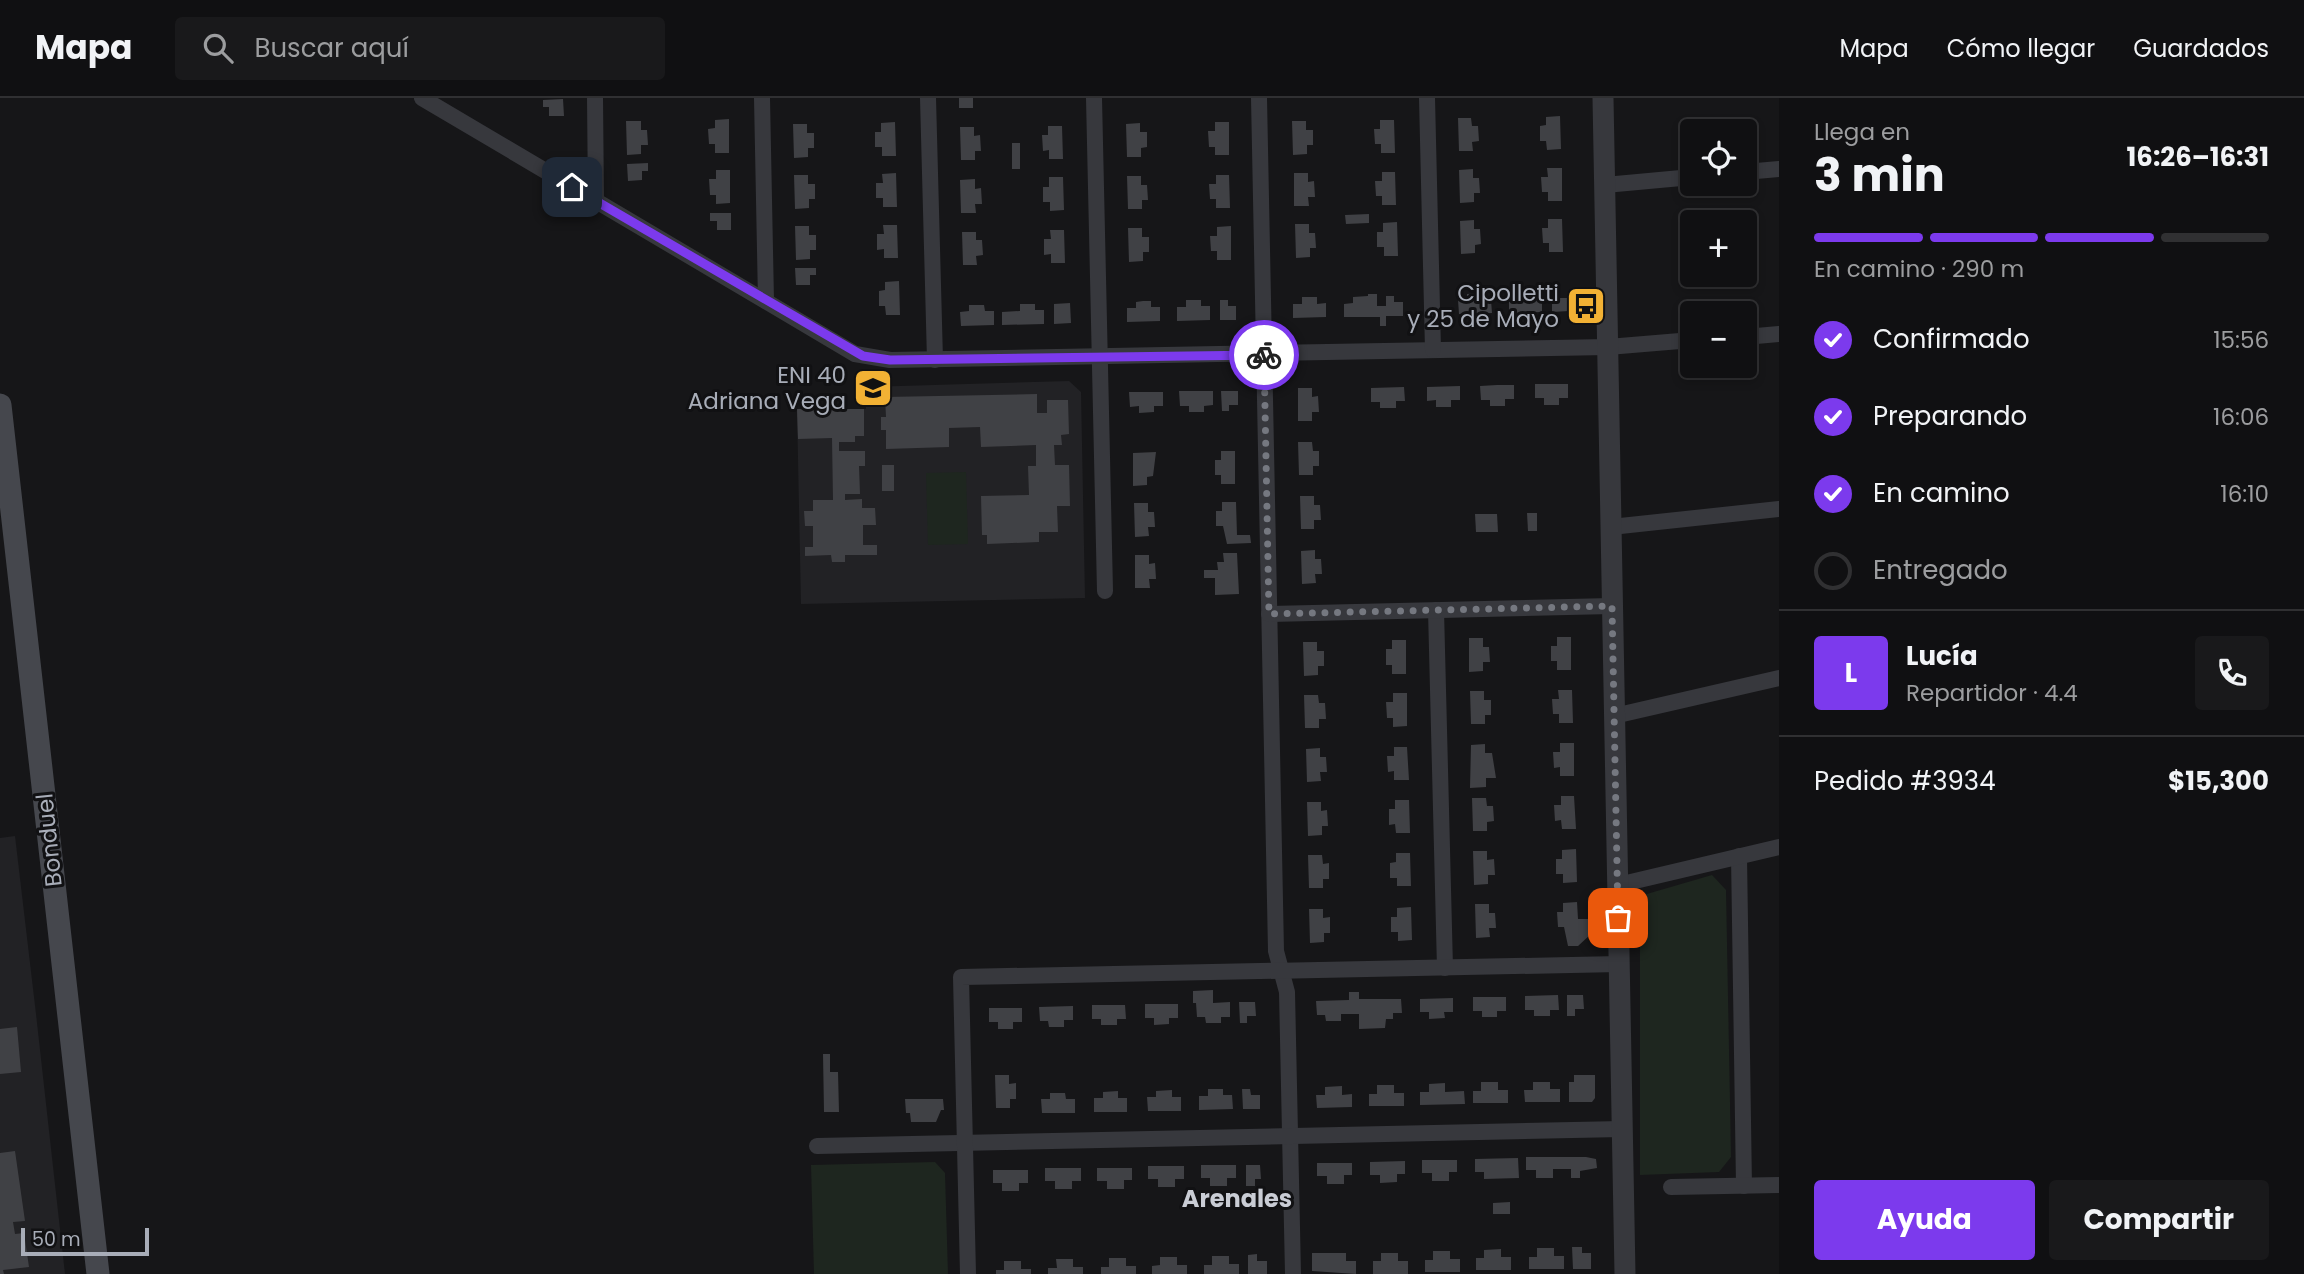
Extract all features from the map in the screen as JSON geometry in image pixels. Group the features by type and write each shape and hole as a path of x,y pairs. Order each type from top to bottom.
{"main road":[{"name":"Bonduel","path":"0,405 98,1274"}],"street":[{"path":"595,98 596,201"},
{"path":"762,98 766,301"},
{"path":"928,98 935,360"},
{"path":"1094,98 1105,591"},
{"path":"1259,98 1276,951 1287,992 1293,1274"},
{"path":"1427,98 1433,350"},
{"path":"1603,98 1625,1274"},
{"path":"427,99 855,354 881,360 1608,347 1680,342"},
{"path":"1757,171 1779,169"},
{"path":"1605,185 1680,178"},
{"path":"1757,336 1779,334"},
{"path":"1611,527 1779,509"},
{"path":"1269,614 1612,606"},
{"path":"1437,610 1445,968"},
{"path":"1614,716 1779,678"},
{"path":"1618,885 1779,847"},
{"path":"1739,856 1744,1186"},
{"path":"968,1274 961,977 1619,964"},
{"path":"817,1146 1622,1129"},
{"path":"1671,1187 1779,1185"}],"shaded area":[{"path":"1069,381 1081,392 1085,598 801,604 797,410 866,409 866,387"},
{"path":"966,472 968,544 928,545 926,473"},
{"path":"15,836 65,1274 0,1274 0,838"},
{"path":"1712,875 1726,890 1731,1157 1719,1172 1640,1175 1640,896"},
{"path":"935,1162 945,1173 948,1274 814,1274 811,1165"}],"building":[{"path":"959,98 973,98 973,108 959,108"},
{"path":"563,99 564,116 549,116 549,107 543,107 543,100"},
{"path":"1560,116 1561,149 1547,150 1546,141 1540,141 1540,126 1546,125 1546,117"},
{"path":"1458,118 1471,118 1472,126 1478,126 1479,141 1472,142 1473,151 1459,151"},
{"path":"729,119 729,153 715,153 715,144 709,144 708,129 715,128 715,120"},
{"path":"1380,120 1394,120 1395,153 1381,153 1381,144 1375,144 1374,129 1380,129"},
{"path":"626,121 641,121 641,130 647,130 648,145 641,145 641,154 627,155"},
{"path":"1292,121 1306,121 1306,130 1313,130 1313,145 1307,145 1307,154 1293,155"},
{"path":"895,122 896,156 882,156 882,147 875,147 875,132 881,132 881,123"},
{"path":"1215,122 1229,122 1229,155 1215,155 1215,147 1209,147 1208,131 1215,131"},
{"path":"1140,123 1140,132 1147,132 1147,147 1141,148 1141,157 1127,157 1126,124"},
{"path":"793,124 807,124 807,133 814,133 814,148 808,148 808,157 794,158"},
{"path":"1048,126 1062,126 1063,159 1049,159 1049,150 1043,151 1042,135 1048,135"},
{"path":"960,127 974,127 974,136 980,135 981,151 975,151 975,160 961,160"},
{"path":"1012,143 1020,143 1020,169 1012,169"},
{"path":"648,163 648,171 642,171 642,180 628,181 627,164"},
{"path":"1547,168 1562,168 1562,201 1548,201 1548,192 1542,192 1541,177 1548,177"},
{"path":"1473,169 1473,178 1479,178 1480,193 1474,193 1474,202 1460,203 1459,170"},
{"path":"716,170 730,170 730,203 716,204 716,195 710,195 709,179 716,179"},
{"path":"1382,172 1395,172 1396,205 1382,205 1382,196 1376,196 1375,181 1382,181"},
{"path":"896,173 897,207 883,207 883,198 876,198 876,183 883,183 882,174"},
{"path":"1294,173 1308,173 1308,182 1314,181 1315,197 1308,197 1309,206 1294,206"},
{"path":"794,175 808,175 808,184 815,184 815,199 809,199 809,208 795,209"},
{"path":"1216,175 1229,175 1230,208 1216,208 1216,199 1210,199 1209,184 1216,184"},
{"path":"1127,176 1141,176 1141,185 1147,185 1148,200 1142,200 1142,209 1128,209"},
{"path":"1049,177 1063,177 1064,210 1050,211 1050,202 1043,202 1043,187 1049,187"},
{"path":"975,179 975,189 981,188 982,204 975,204 976,213 961,213 960,180"},
{"path":"710,213 731,213 731,230 717,230 717,221 710,221"},
{"path":"1369,214 1369,223 1346,224 1345,215"},
{"path":"1548,219 1562,219 1563,252 1549,252 1549,243 1543,243 1542,228 1548,228"},
{"path":"1474,220 1474,229 1480,229 1481,244 1475,245 1475,253 1461,254 1460,221"},
{"path":"1397,222 1398,256 1384,256 1384,247 1377,247 1377,232 1383,232 1383,223"},
{"path":"1295,224 1309,224 1309,233 1315,233 1316,248 1310,248 1310,257 1296,258"},
{"path":"883,225 897,225 898,258 884,258 884,249 877,250 877,234 884,234"},
{"path":"795,226 809,226 809,235 816,235 816,250 810,250 810,259 796,260"},
{"path":"1231,226 1231,260 1217,260 1217,251 1211,251 1210,236 1217,236 1217,227"},
{"path":"1128,228 1142,228 1142,237 1149,237 1149,252 1143,252 1143,261 1129,262"},
{"path":"1050,230 1064,230 1065,263 1051,263 1051,254 1044,255 1044,239 1051,239"},
{"path":"962,232 976,232 976,240 982,240 983,255 976,256 977,265 963,265"},
{"path":"795,268 816,268 816,275 810,275 810,285 796,285"},
{"path":"899,281 900,315 886,315 885,306 879,306 879,291 885,290 885,282"},
{"path":"1559,291 1560,298 1568,298 1569,311 1552,312 1552,292"},
{"path":"1518,292 1533,292 1533,298 1542,298 1542,312 1509,313 1509,299 1518,298"},
{"path":"1482,293 1482,300 1491,300 1492,313 1459,314 1458,300 1467,300 1467,294"},
{"path":"1377,294 1377,306 1386,306 1386,296 1394,296 1394,302 1403,302 1403,316 1386,316 1386,326 1380,326 1380,317 1344,317 1344,304 1353,303 1353,297"},
{"path":"1302,297 1317,297 1317,304 1326,303 1326,317 1293,318 1293,304 1302,304"},
{"path":"1186,300 1201,300 1201,306 1210,306 1210,320 1177,321 1177,307 1186,307"},
{"path":"1220,300 1228,300 1228,306 1236,306 1236,320 1220,320"},
{"path":"1151,301 1151,307 1160,307 1160,321 1127,322 1127,308 1136,308 1136,302"},
{"path":"1070,303 1071,323 1054,324 1054,304"},
{"path":"1020,304 1035,304 1035,310 1044,310 1044,324 1002,325 1002,312 1020,311"},
{"path":"969,305 984,305 985,311 994,311 994,325 961,326 960,312 969,311"},
{"path":"1535,384 1568,384 1568,398 1559,398 1559,405 1544,405 1544,398 1535,398"},
{"path":"1514,385 1514,399 1505,399 1505,406 1490,406 1490,400 1481,400 1480,386"},
{"path":"1460,386 1460,400 1451,400 1451,407 1436,407 1436,400 1427,401 1427,387"},
{"path":"1404,387 1405,401 1396,401 1396,408 1380,408 1380,402 1371,402 1371,388"},
{"path":"1298,388 1312,388 1312,397 1318,396 1319,412 1312,412 1312,421 1298,421"},
{"path":"1179,391 1213,391 1213,405 1204,406 1204,412 1189,412 1189,406 1180,406"},
{"path":"1221,391 1238,391 1238,405 1229,405 1229,411 1222,411"},
{"path":"1129,392 1163,392 1163,406 1154,406 1154,412 1139,413 1139,406 1130,407"},
{"path":"1037,394 1037,413 1047,413 1047,400 1068,400 1069,434 1061,435 1062,445 1054,445 1055,465 1069,465 1070,506 1057,506 1058,532 1039,532 1039,542 987,544 987,535 982,535 981,496 1029,495 1028,466 1036,466 1036,445 981,447 980,427 949,428 949,447 886,449 886,430 881,430 881,417 886,417 885,397"},
{"path":"797,409 864,409 864,436 855,436 855,442 839,442 839,451 865,451 865,466 859,466 860,494 845,494 845,500 862,499 862,508 875,508 876,525 863,525 863,545 877,545 877,555 845,555 845,562 832,562 831,555 805,556 805,547 813,547 813,526 805,526 804,511 813,511 813,500 833,500 832,438 798,439"},
{"path":"1298,442 1312,442 1313,451 1319,451 1319,466 1313,466 1313,475 1299,475"},
{"path":"1221,451 1235,451 1235,484 1221,484 1221,475 1215,475 1215,460 1221,460"},
{"path":"1156,452 1153,476 1147,477 1147,485 1133,486 1133,453"},
{"path":"882,465 894,465 894,491 882,491"},
{"path":"1300,496 1314,496 1314,505 1320,505 1321,520 1314,520 1314,529 1301,529"},
{"path":"1222,502 1236,502 1237,535 1250,535 1251,543 1227,544 1223,526 1216,526 1216,511 1222,511"},
{"path":"1134,503 1148,503 1148,512 1154,512 1155,527 1148,527 1149,536 1135,537"},
{"path":"1527,513 1537,513 1537,531 1528,531"},
{"path":"1475,514 1497,514 1498,532 1476,532"},
{"path":"1315,550 1315,559 1321,559 1322,574 1315,574 1316,583 1302,584 1301,551"},
{"path":"1223,553 1237,553 1239,594 1215,595 1215,578 1204,578 1204,570 1218,570 1217,562 1224,562"},
{"path":"1135,555 1149,555 1149,564 1155,563 1156,579 1149,579 1150,588 1135,588"},
{"path":"1557,637 1571,637 1571,670 1557,670 1557,661 1551,661 1551,646 1557,646"},
{"path":"1469,638 1483,638 1483,647 1489,647 1490,662 1483,662 1483,671 1469,672"},
{"path":"1392,640 1406,640 1406,674 1392,674 1392,665 1386,665 1386,649 1392,649"},
{"path":"1303,642 1317,642 1317,651 1324,651 1324,666 1318,666 1318,675 1304,676"},
{"path":"1558,690 1572,690 1573,723 1559,723 1559,714 1553,714 1552,699 1559,699"},
{"path":"1470,691 1484,691 1484,700 1491,700 1491,715 1485,715 1485,724 1471,724"},
{"path":"1393,693 1407,693 1407,726 1393,727 1393,718 1387,718 1386,702 1393,702"},
{"path":"1304,695 1318,695 1319,703 1325,703 1326,719 1319,719 1319,728 1305,728"},
{"path":"1560,743 1574,743 1574,776 1560,776 1560,767 1554,768 1553,752 1560,752"},
{"path":"1485,744 1485,753 1492,753 1496,778 1486,778 1486,787 1470,788 1471,745"},
{"path":"1394,747 1407,747 1409,780 1394,780 1394,771 1388,772 1387,756 1394,756"},
{"path":"1320,748 1320,757 1326,757 1327,772 1320,772 1321,781 1307,782 1306,749"},
{"path":"1561,796 1574,796 1576,829 1562,829 1561,820 1555,821 1554,805 1561,805"},
{"path":"1472,798 1486,798 1487,806 1493,806 1494,821 1487,822 1487,831 1473,831"},
{"path":"1395,800 1409,800 1410,833 1396,833 1395,824 1389,825 1389,809 1395,809"},
{"path":"1307,802 1321,802 1321,811 1327,810 1328,826 1322,826 1322,835 1308,836"},
{"path":"1576,849 1577,882 1563,883 1563,874 1556,874 1556,859 1562,859 1562,850"},
{"path":"1473,851 1487,851 1487,860 1494,859 1495,875 1488,875 1488,884 1474,885"},
{"path":"1396,853 1410,853 1411,886 1397,886 1397,878 1390,878 1390,863 1396,862"},
{"path":"1308,855 1322,855 1323,864 1329,863 1329,879 1323,879 1323,888 1309,888"},
{"path":"1577,902 1578,919 1591,919 1591,934 1578,946 1568,946 1564,927 1558,927 1557,912 1563,912 1563,903"},
{"path":"1475,904 1489,904 1489,913 1495,913 1496,928 1489,928 1490,937 1476,938"},
{"path":"1411,907 1412,940 1398,941 1398,932 1391,932 1391,917 1397,917 1397,908"},
{"path":"1309,909 1323,909 1323,918 1330,917 1330,933 1324,933 1324,942 1310,943"},
{"path":"1213,990 1213,1003 1230,1002 1230,1017 1221,1017 1221,1023 1206,1023 1205,1017 1197,1017 1196,1003 1193,1003 1193,991"},
{"path":"1349,992 1359,992 1359,999 1401,999 1402,1013 1393,1013 1393,1019 1386,1019 1385,1028 1359,1029 1359,1014 1341,1014 1341,1021 1326,1021 1325,1015 1317,1015 1316,1001 1349,1000"},
{"path":"1558,995 1559,1010 1550,1010 1550,1016 1534,1016 1534,1010 1525,1010 1525,996"},
{"path":"1567,995 1583,995 1584,1009 1575,1009 1575,1016 1567,1016"},
{"path":"1473,997 1506,997 1506,1011 1497,1011 1497,1017 1482,1017 1482,1011 1473,1011"},
{"path":"1453,998 1453,1012 1444,1012 1445,1018 1429,1019 1429,1012 1420,1012 1420,999"},
{"path":"1239,1002 1255,1002 1256,1016 1247,1016 1247,1023 1240,1023"},
{"path":"1145,1004 1178,1004 1178,1018 1169,1018 1169,1024 1154,1025 1154,1018 1145,1018"},
{"path":"1092,1005 1125,1005 1126,1019 1117,1019 1117,1025 1101,1025 1101,1019 1092,1019"},
{"path":"1073,1006 1073,1020 1064,1020 1064,1027 1049,1027 1048,1021 1040,1021 1039,1007"},
{"path":"989,1008 1022,1008 1022,1022 1013,1022 1013,1029 998,1029 998,1022 989,1022"},
{"path":"17,1027 21,1072 0,1074 0,1029"},
{"path":"823,1054 830,1054 830,1072 838,1072 839,1112 824,1112"},
{"path":"995,1075 1009,1075 1009,1084 1016,1083 1016,1099 1010,1099 1010,1108 996,1108"},
{"path":"1574,1075 1595,1075 1595,1098 1592,1102 1569,1102 1569,1082 1574,1082"},
{"path":"1481,1082 1498,1082 1498,1090 1508,1090 1508,1103 1473,1103 1473,1091 1481,1091"},
{"path":"1533,1082 1550,1082 1550,1089 1560,1089 1560,1102 1525,1102 1524,1090 1533,1090"},
{"path":"1445,1083 1445,1092 1464,1091 1465,1104 1420,1105 1420,1092 1429,1092 1429,1084"},
{"path":"1377,1085 1394,1085 1394,1093 1404,1093 1404,1106 1369,1106 1369,1094 1377,1094"},
{"path":"1342,1086 1342,1095 1352,1094 1352,1107 1317,1108 1316,1095 1325,1095 1325,1087"},
{"path":"1208,1089 1223,1089 1223,1095 1232,1095 1233,1109 1199,1110 1199,1096 1208,1096"},
{"path":"1242,1089 1250,1089 1251,1095 1260,1095 1260,1109 1243,1109"},
{"path":"1172,1090 1172,1097 1181,1097 1181,1111 1148,1111 1147,1097 1156,1097 1156,1091"},
{"path":"1118,1091 1118,1098 1127,1098 1127,1112 1094,1112 1094,1098 1103,1098 1103,1092"},
{"path":"1050,1093 1065,1093 1066,1099 1075,1099 1075,1113 1042,1113 1041,1099 1050,1099"},
{"path":"905,1099 943,1099 944,1110 941,1110 936,1122 911,1122 910,1113 906,1113"},
{"path":"15,1151 25,1221 13,1222 15,1234 24,1233 29,1267 3,1270 4,1274 0,1274 0,1153"},
{"path":"1526,1157 1586,1157 1596,1159 1597,1168 1580,1171 1580,1178 1571,1178 1571,1169 1553,1169 1553,1178 1536,1178 1536,1170 1526,1170"},
{"path":"1518,1158 1519,1178 1484,1179 1484,1172 1475,1172 1475,1159"},
{"path":"1422,1160 1457,1160 1457,1172 1449,1172 1449,1181 1432,1181 1432,1173 1422,1173"},
{"path":"1405,1161 1405,1174 1397,1174 1397,1182 1380,1183 1380,1175 1370,1175 1370,1162"},
{"path":"1317,1163 1352,1163 1352,1175 1344,1175 1344,1184 1327,1184 1327,1176 1317,1176"},
{"path":"1201,1165 1236,1165 1236,1178 1227,1178 1227,1186 1210,1186 1210,1178 1201,1178"},
{"path":"1246,1165 1260,1165 1261,1179 1255,1179 1255,1186 1246,1186"},
{"path":"1148,1166 1184,1166 1184,1179 1175,1179 1175,1187 1158,1187 1158,1179 1148,1179"},
{"path":"1045,1168 1081,1168 1081,1181 1072,1181 1072,1189 1055,1189 1055,1181 1045,1181"},
{"path":"1097,1168 1132,1168 1132,1180 1124,1180 1124,1189 1107,1189 1107,1181 1097,1181"},
{"path":"993,1170 1028,1170 1028,1183 1019,1183 1019,1191 1002,1191 1002,1183 993,1183"},
{"path":"1510,1202 1510,1214 1493,1214 1493,1203"},
{"path":"1572,1247 1582,1247 1582,1253 1591,1253 1591,1269 1573,1269"},
{"path":"1537,1248 1554,1248 1554,1256 1564,1256 1564,1269 1529,1269 1529,1257 1537,1257"},
{"path":"1501,1249 1501,1257 1511,1257 1511,1270 1476,1270 1476,1258 1484,1258 1484,1250"},
{"path":"1433,1251 1450,1251 1450,1259 1460,1259 1460,1272 1425,1272 1425,1260 1433,1260"},
{"path":"1312,1253 1346,1253 1346,1261 1356,1261 1356,1274 1312,1271"},
{"path":"1381,1253 1398,1253 1398,1261 1408,1261 1408,1274 1373,1274 1373,1261 1381,1261"},
{"path":"1257,1254 1257,1261 1267,1261 1267,1274 1248,1274 1248,1255"},
{"path":"1212,1256 1229,1256 1229,1264 1239,1264 1239,1274 1204,1274 1204,1265 1212,1265"},
{"path":"1160,1257 1177,1257 1177,1265 1187,1265 1187,1274 1152,1274 1152,1266 1160,1265"},
{"path":"1109,1258 1126,1258 1126,1266 1136,1266 1136,1274 1101,1274 1101,1267 1109,1267"},
{"path":"1056,1259 1073,1259 1073,1267 1083,1267 1083,1274 1048,1274 1048,1268 1057,1268"},
{"path":"1004,1261 1021,1261 1021,1269 1031,1269 1031,1274 996,1274 996,1270 1004,1270"}],"way so far":[{"path":"1264,355 1269,614 1612,606 1618,918"}],"place":[{"name":"Cipolletti y 25 de Mayo","path":"1586,306"},
{"name":"ENI 40 Adriana Vega","path":"873,388"}],"district":[{"name":"Arenales","path":"1237,1199"}],"route":[{"path":"572,187 855,354 875,359 1264,355"}]}
